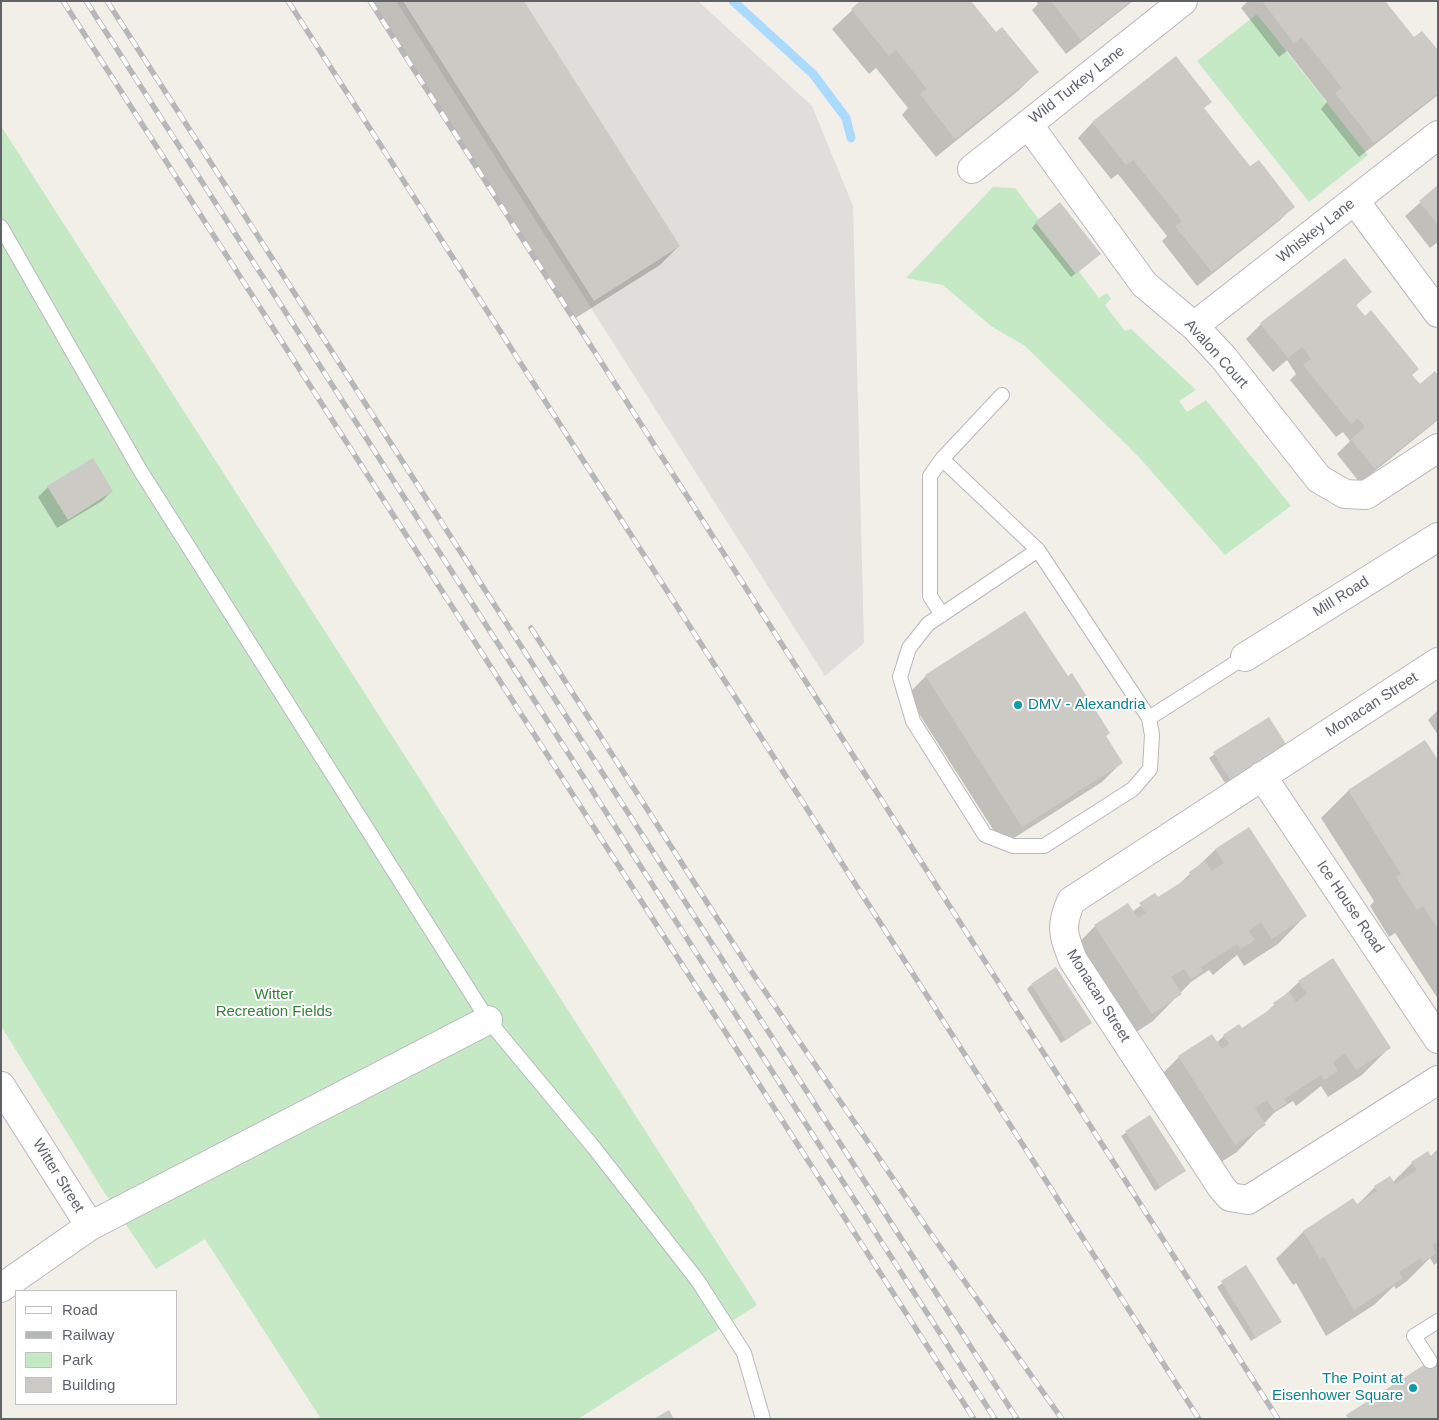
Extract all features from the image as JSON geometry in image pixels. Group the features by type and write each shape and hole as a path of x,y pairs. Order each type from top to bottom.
{"street":[{"name":"Wild Turkey Lane","path":"972,169 1183,1"},
{"name":"Avalon Court","path":"1028,124 1144,284 1194,326 1223,358 1306,466 1319,479 1345,494 1366,494 1438,448"},
{"name":"Whiskey Lane","path":"1194,326 1438,135"},
{"path":"1355,201 1438,313"},
{"name":"Mill Road","path":"1245,657 1438,537"},
{"name":"Monacan Street","path":"1438,662 1071,902 1063,921 1066,941 1073,960 1222,1188 1230,1197 1236,1200 1248,1200 1438,1080"},
{"name":"Ice House Road","path":"1262,776 1438,1039"},
{"path":"90,1226 488,1020"},
{"name":"Witter Street","path":"1,1086 90,1226 1,1288"}],"lane":[{"path":"1,227 140,470 488,1020 595,1149 698,1281 744,1353 763,1419"},
{"path":"942,615 930,596 930,476 942,459 1002,395"},
{"path":"942,459 1038,550 1148,718 1152,735 1150,769 1133,789 1044,846 1013,846 985,835 913,721 900,677 909,648 928,624 1038,550"},
{"path":"1148,718 1245,657"},
{"path":"1430,1361 1414,1336 1435,1328"}],"shaded area":[{"path":"396,1 698,1 812,106 853,206 864,643 825,676"}],"green space":[{"path":"1257,14 1368,155 1309,202 1197,61"},
{"name":"Witter Recreation Fields","path":"1,126 757,1305 578,1419 321,1419 205,1239 156,1269 104,1192 1,1026"},
{"path":"993,187 1015,188 1099,298 1107,293 1111,299 1105,305 1125,331 1131,329 1196,390 1179,401 1187,412 1206,400 1291,506 1225,555 1138,456 1025,346 991,326 943,285 906,278"}],"building":[{"path":"403,1 524,1 680,246 594,301"},
{"path":"860,1 971,1 996,32 1002,27 1039,72 955,139 920,94 927,89 896,50 889,56 851,9"},
{"path":"1051,1 1131,1 1081,40"},
{"path":"1262,1 1385,1 1414,37 1422,31 1438,50 1438,93 1374,143 1335,93 1342,88 1302,37 1294,43"},
{"path":"1176,56 1212,102 1204,108 1250,166 1259,160 1295,207 1212,272 1175,226 1182,221 1133,160 1126,165 1092,122"},
{"path":"1438,185 1438,225 1419,201"},
{"path":"1060,202 1101,254 1076,274 1035,222"},
{"path":"1345,258 1372,292 1356,305 1365,316 1371,310 1419,369 1412,375 1420,384 1435,371 1438,375 1438,419 1375,469 1351,439 1365,427 1358,418 1351,424 1303,365 1311,359 1302,347 1288,358 1260,323"},
{"path":"93,458 113,491 68,520 47,486"},
{"name":"DMV - Alexandria","path":"1025,611 1068,676 1072,673 1110,733 1106,736 1123,763 1022,827 925,675"},
{"path":"1269,717 1286,744 1230,780 1213,752"},
{"path":"1425,740 1438,760 1438,929 1423,906 1417,910 1396,877 1401,874 1348,790"},
{"path":"1249,827 1307,916 1272,939 1261,922 1249,931 1255,940 1241,949 1237,944 1201,967 1203,971 1191,979 1184,969 1171,977 1182,994 1152,1014 1094,925 1128,903 1138,918 1146,913 1139,903 1155,893 1158,897 1191,876 1189,872 1205,861 1212,871 1224,863 1215,849"},
{"path":"1333,958 1391,1048 1356,1070 1345,1053 1333,1062 1338,1071 1324,1080 1321,1075 1284,1099 1287,1103 1274,1111 1267,1100 1255,1108 1266,1125 1235,1145 1178,1056 1212,1034 1222,1049 1229,1044 1223,1035 1239,1024 1242,1028 1275,1006 1273,1003 1289,992 1296,1002 1307,994 1298,981"},
{"path":"1056,967 1092,1023 1066,1040 1031,984"},
{"path":"1150,1115 1186,1171 1160,1187 1125,1131"},
{"path":"1428,1151 1431,1156 1438,1152 1438,1241 1432,1245 1436,1253 1423,1262 1421,1258 1399,1272 1403,1278 1354,1310 1324,1257 1320,1259 1303,1231 1353,1198 1357,1204 1377,1191 1374,1186 1390,1176 1395,1184 1417,1170 1411,1162"},
{"path":"1246,1265 1282,1322 1256,1338 1221,1281"},
{"name":"The Point at Eisenhower Square","path":"1438,1356 1438,1419 1348,1419 1346,1415"},
{"path":"669,1410 674,1419 654,1419"}],"waterway":[{"path":"733,1 813,74 846,118 851,138"}],"railway":[{"path":"63,1 974,1419"},
{"path":"86,1 995,1419"},
{"path":"107,1 1017,1419"},
{"path":"288,1 1199,1419"},
{"path":"370,1 1278,1419"},
{"path":"531,628 749,968 931,1234 1062,1419"}],"place":[{"name":"DMV - Alexandria","path":"1018,705"},
{"name":"The Point at Eisenhower Square","path":"1413,1388"}]}
